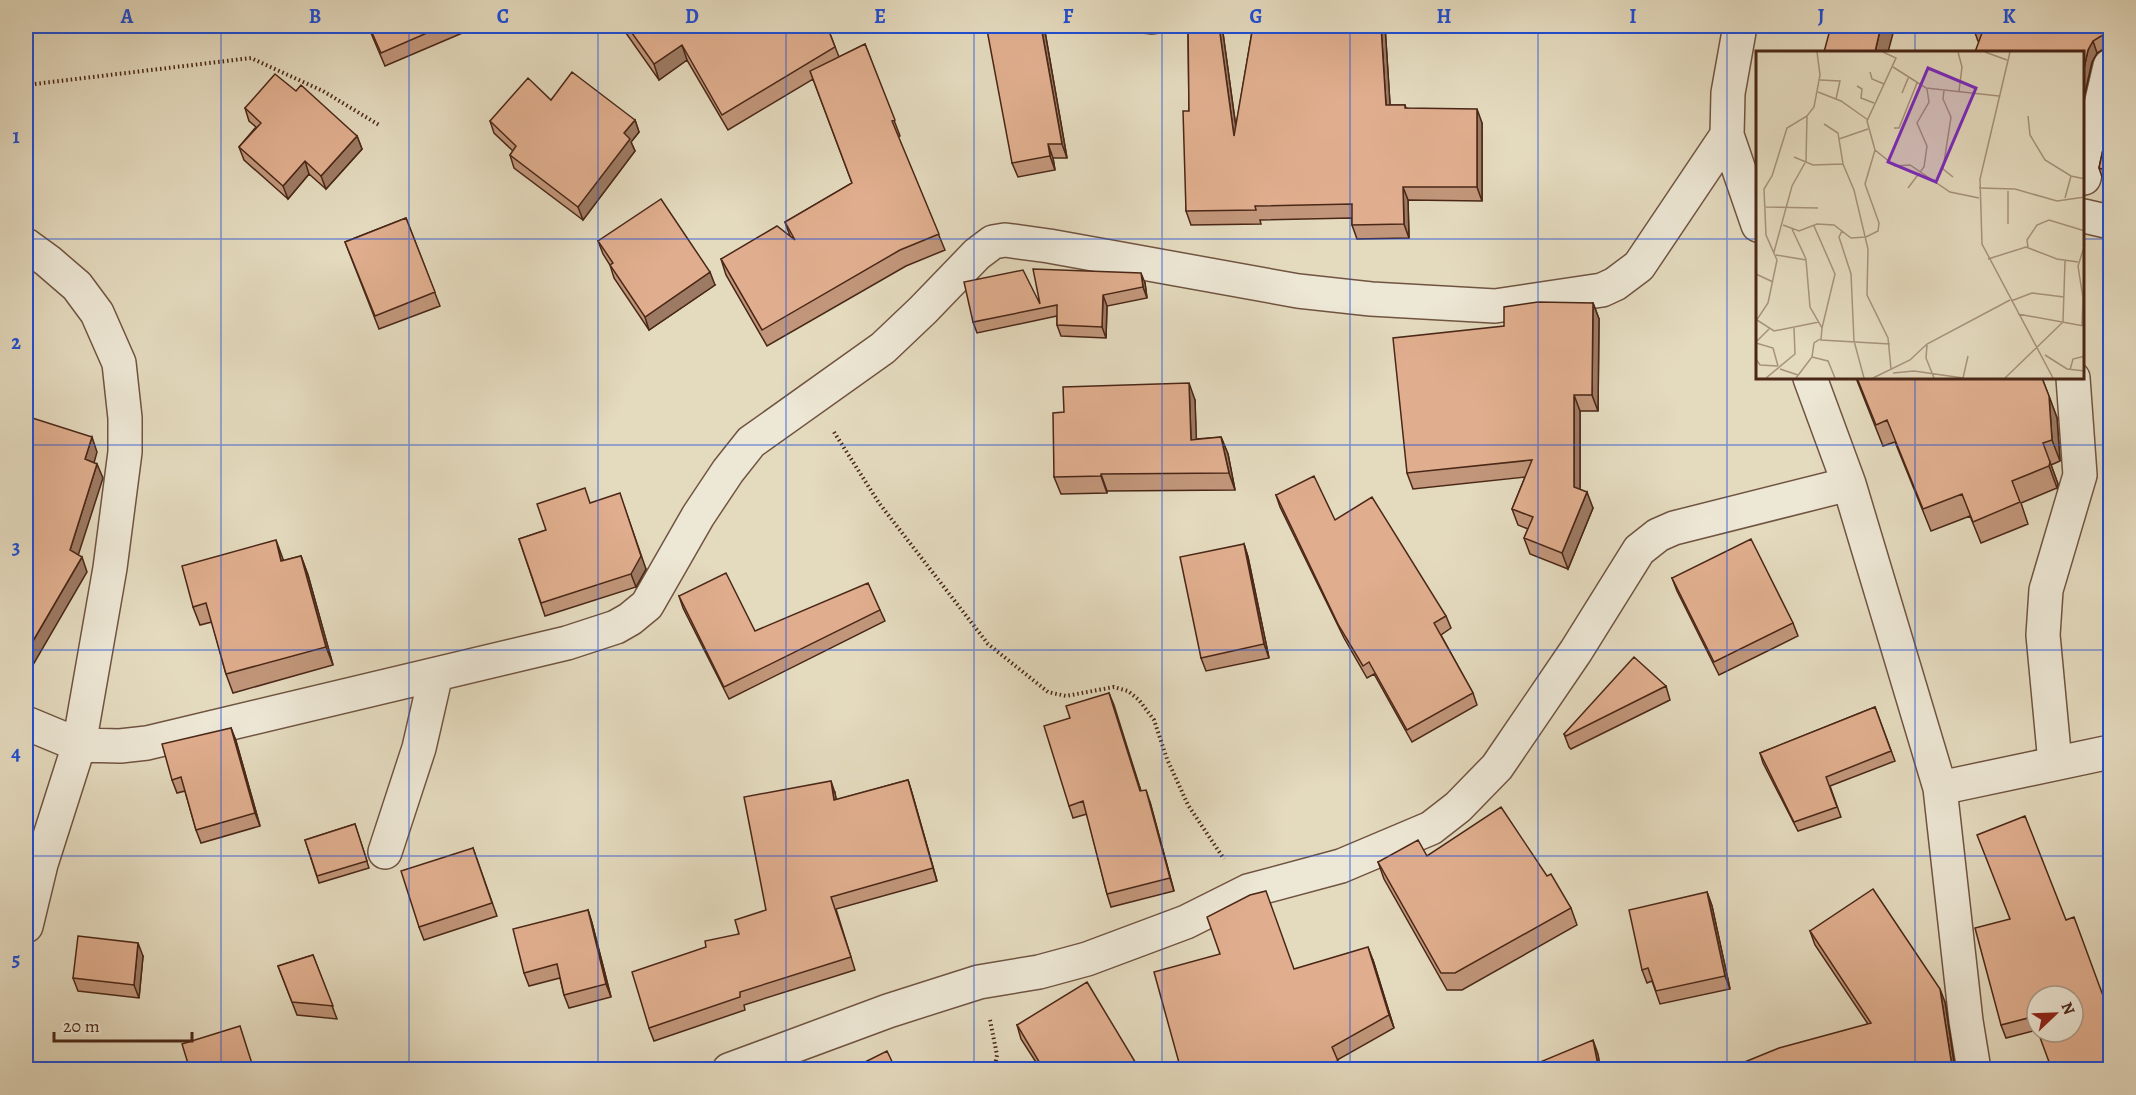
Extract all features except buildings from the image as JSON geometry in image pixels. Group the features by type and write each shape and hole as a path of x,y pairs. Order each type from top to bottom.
{"street":[{"path":"1740,26 1728,93 1727,135 1756,219"},
{"path":"2085,174 2110,66"},
{"path":"26,723 79,745 120,746 147,743 567,644 616,627 647,605 698,516 728,471 751,442 883,348 985,247 993,242 1005,240 1049,246 1298,291 1371,299 1495,306 1602,290 1615,284 1639,266 1727,135"},
{"path":"2085,216 2110,222"},
{"path":"26,245 77,286 97,313 119,363 124,393 125,452 110,568 79,745 41,864 26,926"},
{"path":"1811,380 1849,483 1940,788 1966,1021 1974,1070"},
{"path":"2055,763 2043,635 2044,613 2046,590 2080,475 2073,380"},
{"path":"729,1070 888,1011 979,982 1039,972 1087,959 1186,922 1248,891 1341,866 1431,828 1458,807 1497,767 1576,651 1640,550 1658,535 1674,528 1849,483"},
{"path":"385,852 419,748 436,674"},
{"path":"1940,788 2110,752"}],"path":[{"path":"26,85 251,58 323,91 379,125"},
{"path":"812,397 879,503 988,644 1048,692 1066,696 1114,687 1128,691 1139,700 1154,720 1167,759 1188,805 1215,847 1248,891"},
{"path":"979,982 992,1026 997,1055 994,1070"}]}
